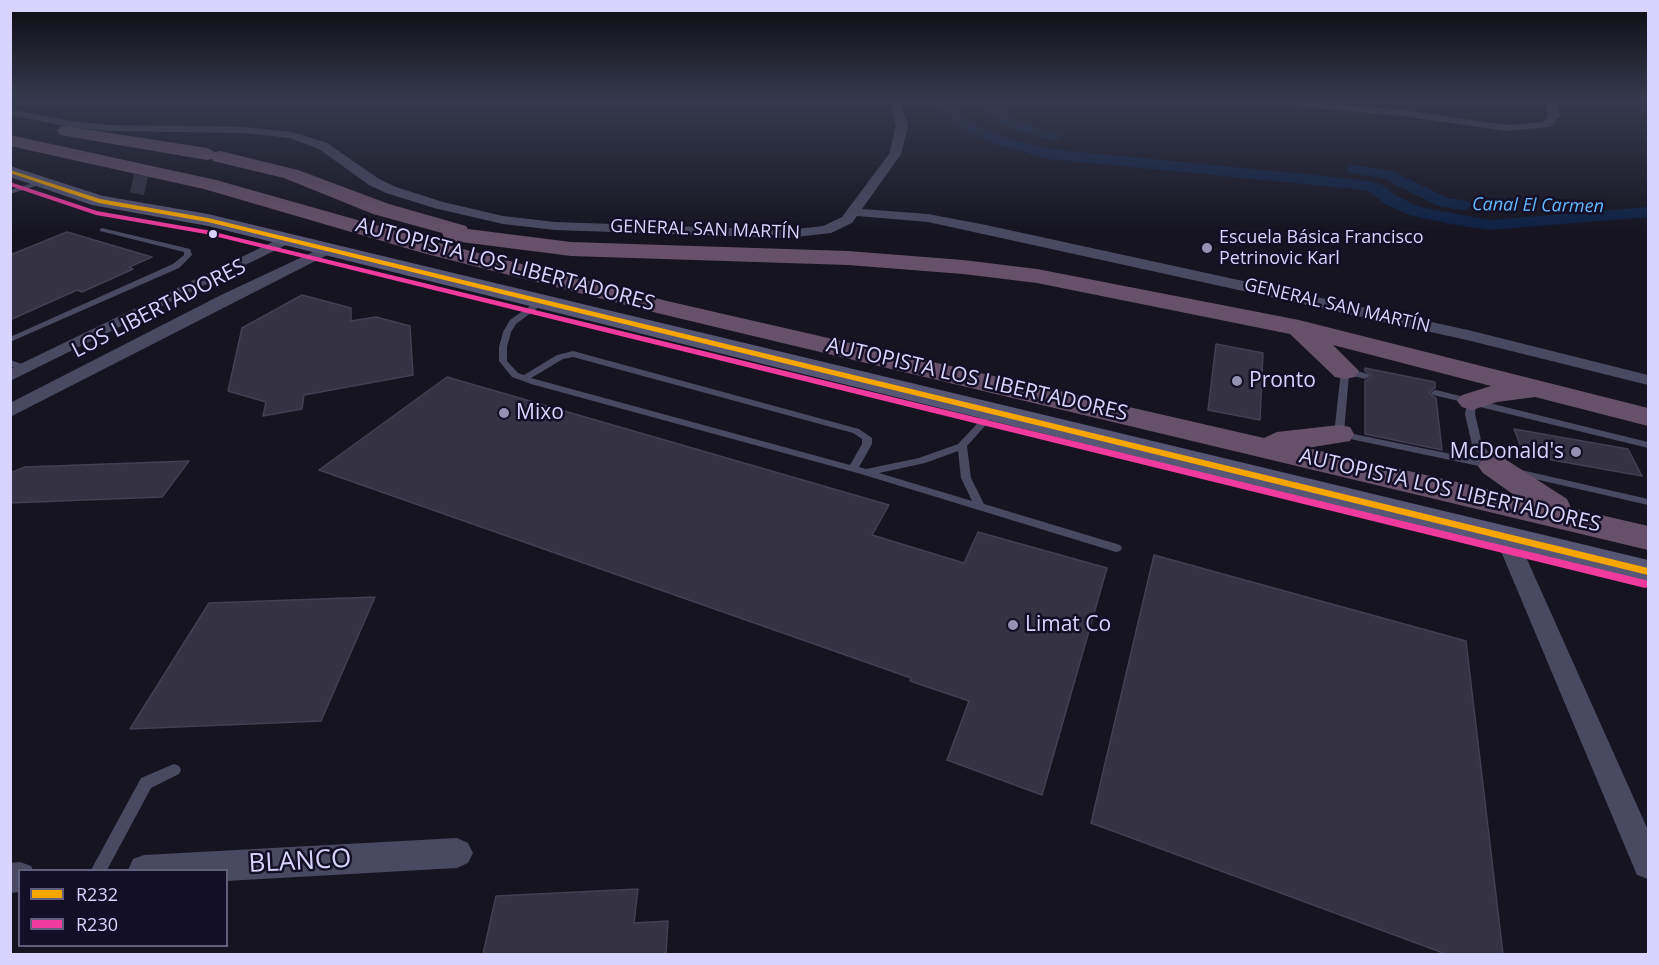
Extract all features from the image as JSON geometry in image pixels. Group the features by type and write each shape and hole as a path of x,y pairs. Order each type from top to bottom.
{"highway":[{"name":"AUTOPISTA LOS LIBERTADORES","path":"33,145 177,177 462,256 656,305 1648,538"},
{"name":"AUTOPISTA LOS LIBERTADORES","path":"86,145 210,171 406,225 501,242 611,252 802,256 963,267 1099,287 1299,328 1648,417"},
{"name":"AUTOPISTA LOS LIBERTADORES","path":"159,145 291,174 381,209 501,242"},
{"name":"AUTOPISTA LOS LIBERTADORES","path":"10,150 139,185 196,196 309,212"},
{"path":"1299,328 1355,374"},
{"path":"1472,401 1507,392 1557,393"},
{"path":"1239,441 1284,441 1339,434"},
{"path":"1494,466 1532,493 1590,524"}],"street":[{"name":"GENERAL SAN MARTÍN","path":"320,145 374,182 398,193 461,211 519,222 799,234 835,227 847,220 852,212 928,218 1468,335 1648,380"},
{"path":"852,212 895,154 897,145"},
{"path":"10,171 99,201 208,220 1648,572"},
{"name":"LOS LIBERTADORES","path":"16,369 287,239"},
{"name":"LOS LIBERTADORES","path":"10,411 227,298 328,249"},
{"path":"188,287 227,298"},
{"path":"1506,537 1648,864"},
{"name":"BLANCO","path":"162,869 457,853"}],"lane":[{"path":"10,192 43,182"},
{"path":"10,340 187,259 187,251 102,230"},
{"path":"543,301 513,322 507,332 503,347 503,361 515,375 865,472 1116,548"},
{"path":"525,378 560,357 573,354 856,431 867,438 867,444 853,469"},
{"path":"1355,374 1339,434 1494,466 1648,502"},
{"path":"1436,393 1620,440 1648,445"},
{"path":"1472,401 1470,414 1477,445 1494,466"},
{"path":"865,472 921,461 962,446 980,426 989,411"},
{"path":"1620,440 1648,452"},
{"path":"962,446 966,478 980,507"},
{"path":"100,869 146,783 174,770"}],"building":[{"path":"67,232 152,257 129,267 133,269 82,292 77,290 10,320 10,255"},
{"path":"302,295 351,308 351,321 376,317 410,326 413,375 304,395 302,409 263,416 266,402 228,391 242,328"},
{"name":"Pronto","path":"1216,344 1263,353 1260,420 1208,410"},
{"path":"1365,368 1435,382 1435,388 1429,393 1436,398 1442,450 1365,434 1365,381 1372,376 1365,371"},
{"path":"447,377 889,505 872,535 964,563 978,532 1107,568 1042,795 947,760 969,701 910,681 911,678 319,470"},
{"name":"McDonald's","path":"1514,429 1628,449 1642,476 1524,455"},
{"path":"189,461 162,497 10,503 10,473 25,467"},
{"path":"1154,555 1466,641 1503,954 1446,954 1091,823"},
{"path":"375,597 321,721 130,729 209,603"},
{"path":"638,889 634,923 668,921 666,954 483,954 496,896"}],"waterway":[{"path":"1016,145 1049,154 1355,184 1375,188 1391,200 1415,211 1489,225 1648,212"},
{"name":"Canal El Carmen","path":"1354,170 1386,174 1444,202 1462,205"}],"tunnel":[{"path":"132,183 146,186"}],"transit line":[{"name":"R232","path":"10,171 99,201 208,220 1648,572"},
{"name":"R230","path":"10,184 96,213 206,232 1645,584"}],"place":[{"name":"Escuela Básica Francisco Petrinovic Karl","path":"1207,248"},
{"name":"Pronto","path":"1237,381"},
{"name":"Mixo","path":"504,413"},
{"name":"McDonald's","path":"1576,452"},
{"name":"Limat Co","path":"1013,625"}]}
